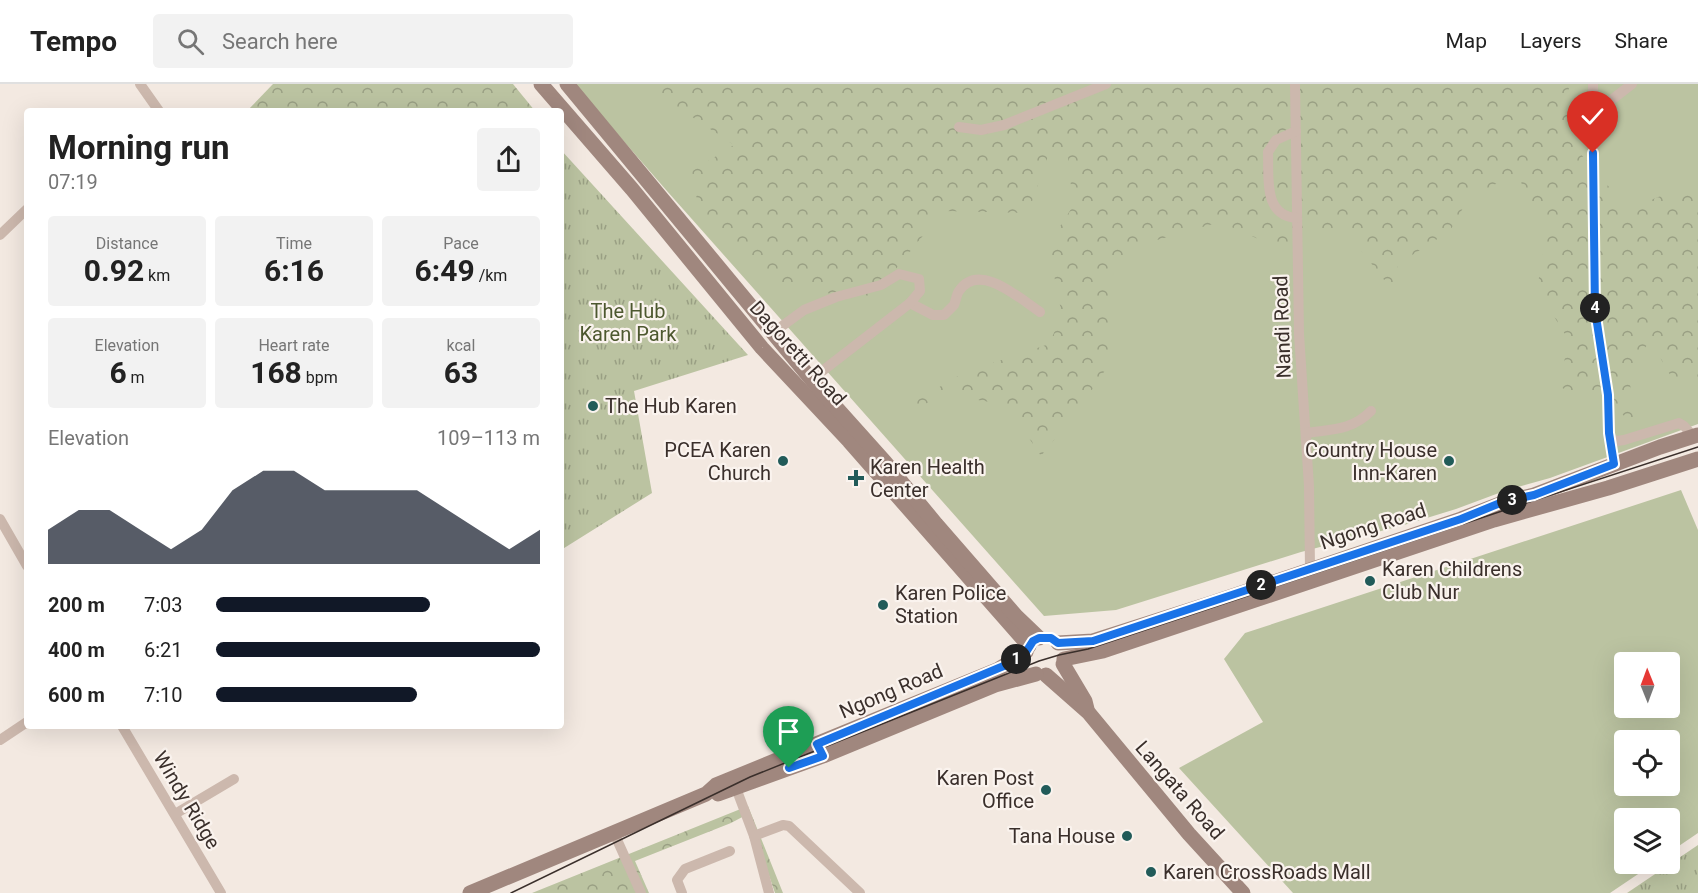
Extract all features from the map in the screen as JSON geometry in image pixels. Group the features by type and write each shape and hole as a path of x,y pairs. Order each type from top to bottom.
{"main road":[{"name":"Dagoretti Road","path":"541,84 562,108"},
{"name":"Dagoretti Road","path":"567,84 812,379 1022,622 1031,646"},
{"name":"Dagoretti Road","path":"564,111 632,189 762,348 849,441 1031,646"},
{"name":"Ngong Road","path":"1058,643 1093,641 1461,519 1505,501 1534,495 1696,436"},
{"name":"Ngong Road","path":"1064,662 1538,507 1608,488 1698,459"},
{"path":"1051,638 1058,643 1064,651 1064,662 1085,701 1088,712 1027,665 1031,646 1051,638"},
{"name":"Ngong Road","path":"706,794 714,795 736,788 997,670 1031,646"},
{"path":"1041,675 1055,673 1064,662"},
{"name":"Ngong Road","path":"470,893 706,794 716,785 820,750 995,685 1041,675"},
{"name":"Langata Road","path":"1088,712 1189,834 1243,893"}],"street":[{"path":"140,84 157,108"},
{"path":"958,127 981,129 1004,125 1106,84"},
{"name":"Nandi Road","path":"1295,84 1299,334 1309,486 1310,569"},
{"path":"1593,84 1595,310 1608,395 1614,464"},
{"path":"1593,115 1632,84"},
{"path":"1296,131 1276,141 1268,152 1271,203 1287,218 1297,218"},
{"path":"0,235 24,212"},
{"path":"774,332 804,310 836,297 881,285 899,274 919,279 920,291 910,303 812,379"},
{"path":"910,303 933,315 944,315 954,305 959,291 972,280 981,279 992,281 1040,312"},
{"path":"1306,433 1347,428 1362,421 1371,411"},
{"path":"1610,438 1617,441 1624,440 1679,423 1696,436"},
{"path":"0,519 24,561"},
{"path":"0,740 24,724"},
{"name":"Windy Ridge","path":"124,729 221,893"},
{"path":"175,814 234,779"},
{"path":"736,788 754,836 769,893"},
{"path":"754,836 783,825 789,826 860,893"},
{"path":"614,833 641,893"},
{"path":"682,893 677,880 685,869 730,852"}],"green space":[{"path":"273,84 513,84 533,108 250,108"},
{"path":"574,84 1698,84 1698,424 1550,478 1507,490 1456,509 1301,552 1116,610 1044,616"},
{"path":"639,84 1569,84 1567,138 1628,209 1691,184 1698,190 1698,384 1673,380 1650,340 1629,374 1634,420 1560,387 1568,339 1537,289 1547,231 1516,173 1468,199 1450,231 1398,264 1392,290 1342,226 1274,246 1220,222 1157,240 1107,269 1112,360 1079,409 1041,456 1007,405 949,395 889,417 963,373 1049,344 1062,315 1048,245 1073,206 1068,157 1049,153 1028,213 943,211 869,302 776,282 698,206 692,171 734,145 652,90"},
{"name":"The Hub Karen Park","path":"564,153 748,355 634,391 652,493 564,548"},
{"path":"1681,490 1698,530 1698,833 1680,845 1680,808 1614,808 1614,874 1638,874 1610,893 1293,893 1179,768 1263,722 1224,659 1245,633"},
{"path":"748,806 783,893 775,893 748,814 635,861 649,893 532,893"},
{"path":"1698,845 1698,893 1627,893 1655,874 1680,874 1680,857"}],"tram line":[{"path":"511,893 750,777 1039,661 1088,649 1698,447"}],"place":[{"name":"The Hub Karen","path":"593,406"},
{"name":"PCEA Karen Church","path":"783,461"},
{"name":"Country House Inn-Karen","path":"1449,461"},
{"name":"Karen Health Center","path":"856,478"},
{"name":"Karen Childrens Club Nur","path":"1370,581"},
{"name":"Karen Police Station","path":"883,605"},
{"name":"Karen Post Office","path":"1046,790"},
{"name":"Tana House","path":"1127,836"},
{"name":"Karen CrossRoads Mall","path":"1151,872"}],"route":[{"path":"789,768 823,756 817,744 997,670 1026,652 1033,641 1039,638 1051,638 1058,643 1093,641 1461,519 1505,501 1534,495 1614,464 1609,433 1608,395 1595,310 1593,153"}]}
